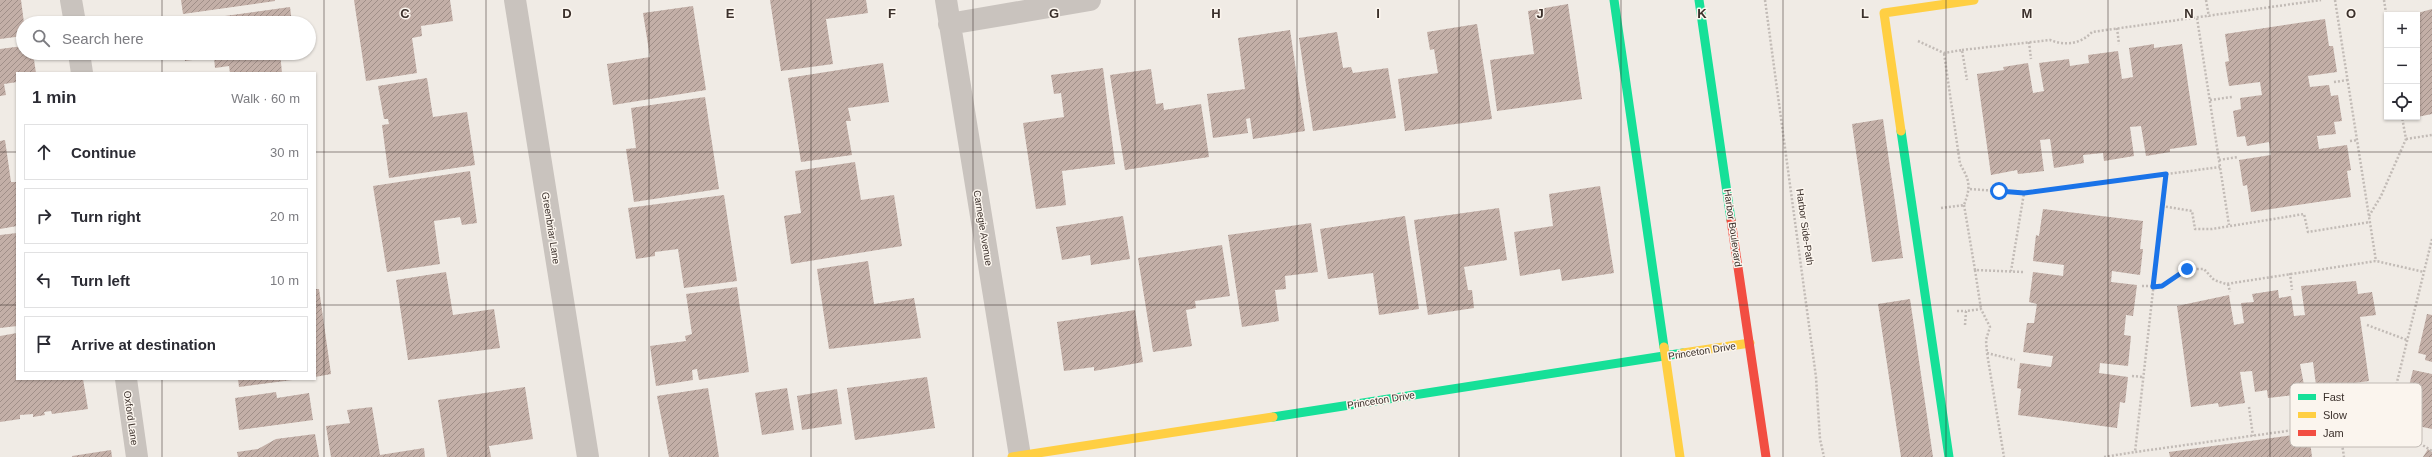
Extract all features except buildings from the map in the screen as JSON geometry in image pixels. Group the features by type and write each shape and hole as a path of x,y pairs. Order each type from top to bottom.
{"street":[{"path":"71,0 74,16"},
{"name":"Greenbriar Lane","path":"515,0 588,457"},
{"name":"Carnegie Avenue","path":"946,0 1016,456"},
{"path":"949,24 1090,0"},
{"path":"1614,0 1680,457"},
{"name":"Harbor Boulevard","path":"1700,0 1766,457"},
{"path":"1949,457 1884,14 1974,0"},
{"path":"80,60 82,72"},
{"name":"Princeton Drive","path":"1016,456 1750,343"},
{"name":"Oxford Lane","path":"126,380 137,457"}],"path":[{"name":"Harbor Side-Path","path":"1765,0 1815,369 1820,439 1824,457"},
{"path":"2206,0 2209,17"},
{"path":"1917,41 1944,53 2050,40 2061,44 2085,40 2092,32 2209,17 2321,0"},
{"path":"2335,0 2376,261"},
{"path":"2384,0 2386,12"},
{"path":"2197,18 2229,225"},
{"path":"2117,28 2118,44"},
{"path":"2029,42 2031,59"},
{"path":"1962,50 1967,80"},
{"path":"1944,53 1960,164 1967,175 1970,189 1964,205 1981,309 1990,327 1986,340 1987,353 2004,457"},
{"path":"2334,82 2348,80"},
{"path":"2210,100 2232,97"},
{"path":"2368,216 2381,196 2406,139 2403,120"},
{"path":"2406,139 2432,135"},
{"path":"2350,141 2357,140"},
{"path":"2219,160 2238,157"},
{"path":"1970,189 2024,193 2220,167"},
{"path":"2136,452 2166,174"},
{"path":"2011,271 2024,193"},
{"path":"1936,209 1964,205"},
{"path":"2162,206 2192,211 2195,228 2212,229 2229,225 2304,214 2308,232 2370,222"},
{"path":"2397,383 2432,239"},
{"path":"2142,286 2162,286 2187,269 2204,269 2214,280 2228,284 2290,273 2376,261 2424,272"},
{"path":"1975,270 2023,272"},
{"path":"2290,273 2292,290"},
{"path":"2228,284 2230,292"},
{"path":"1964,325 1966,311 1981,309"},
{"path":"2367,325 2407,340"},
{"path":"1987,353 2015,360"},
{"path":"2132,376 2143,377"},
{"path":"2248,407 2253,436"},
{"path":"2104,457 2290,430"},
{"path":"2422,445 2432,451"},
{"path":"2342,447 2344,457"}],"traffic: fast":[{"path":"1614,0 1664,347"},
{"path":"1699,0 1731,220"},
{"path":"1901,131 1949,457"},
{"path":"1273,417 1683,353"}],"traffic: slow":[{"path":"1901,131 1884,13 1974,0"},
{"path":"1683,353 1750,343"},
{"path":"1664,347 1680,457"},
{"path":"1012,457 1273,417"}],"traffic: jam":[{"path":"1731,220 1766,457"}],"route":[{"path":"1999,191 2024,193 2166,174 2153,287 2162,286 2187,269"}]}
